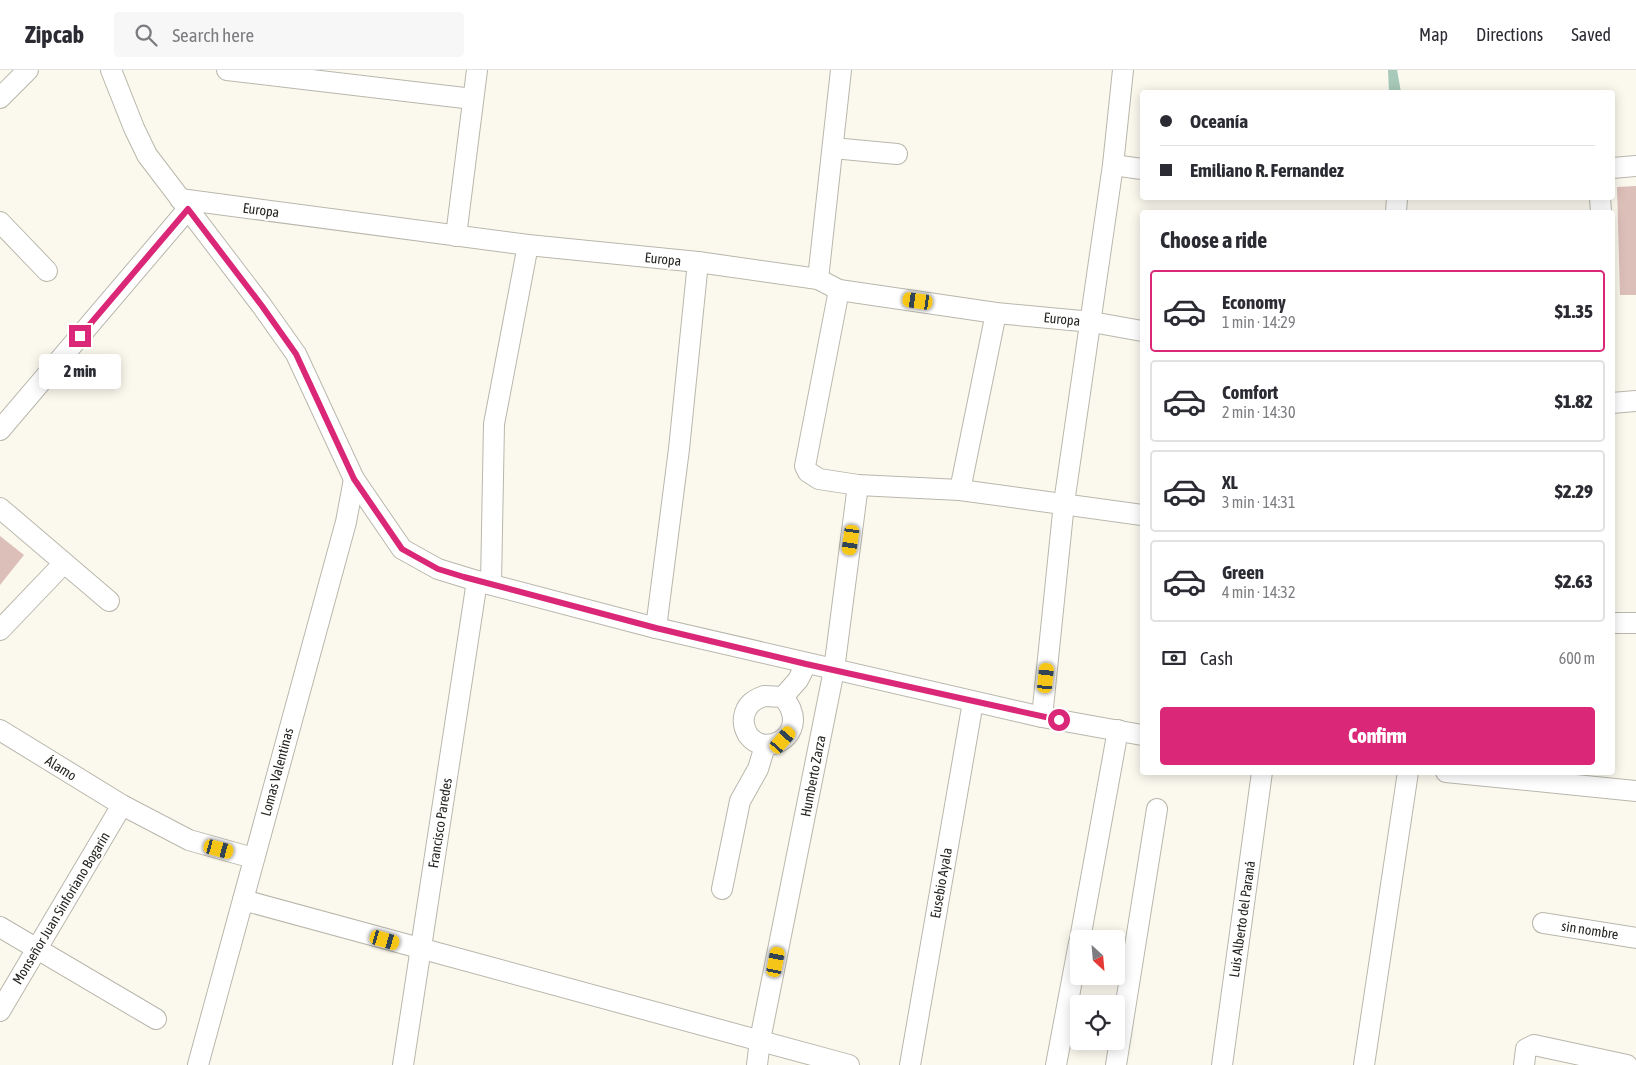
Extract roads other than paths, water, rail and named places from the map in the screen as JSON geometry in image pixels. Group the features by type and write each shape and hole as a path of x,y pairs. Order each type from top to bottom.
{"street":[{"path":"0,98 28,70"},
{"path":"112,70 134,128 147,154 296,354 354,479 402,549 438,569 656,628 973,702 1042,717 1140,735"},
{"path":"227,70 474,99"},
{"path":"456,236 477,70"},
{"path":"818,279 841,70"},
{"path":"1042,717 1064,503 1092,322 1113,165 1122,70"},
{"path":"833,148 896,154"},
{"path":"1113,165 1140,169"},
{"path":"1615,168 1636,166"},
{"path":"0,430 184,204"},
{"name":"Europa","path":"184,204 528,245 698,262 818,279 839,290 996,313 1092,322 1140,331"},
{"path":"0,222 47,271"},
{"name":"Francisco Paredes","path":"403,1065 420,949 484,583 494,424 528,245"},
{"path":"656,628 679,449 698,262"},
{"path":"839,290 805,466 808,472 819,479 858,485 960,490 1140,515"},
{"path":"960,490 996,313"},
{"path":"1615,403 1636,401"},
{"name":"Lomas Valentinas","path":"198,1065 346,522 354,479"},
{"name":"Humberto Zarza","path":"757,1065 760,1040 834,670 858,485"},
{"path":"0,508 109,601"},
{"path":"0,630 64,563"},
{"path":"1615,622 1636,623"},
{"path":"783,697 798,680 806,664"},
{"path":"764,696 783,697 791,710 794,721 791,732 783,740 773,745 765,746 752,739 745,730 743,719 746,709 753,700 764,696"},
{"name":"Eusebio Ayala","path":"910,1065 973,702"},
{"name":"Álamo","path":"0,730 122,806 189,840 253,858"},
{"path":"1082,930 1118,730"},
{"path":"722,889 740,801 758,769 765,746"},
{"name":"Luis Alberto del Paraná","path":"1222,1065 1262,775"},
{"path":"1364,1065 1408,775"},
{"path":"1476,775 1636,791"},
{"name":"Monseñor Juan Sinforiano Bogarin","path":"0,1011 122,806"},
{"path":"1116,1065 1157,809"},
{"path":"243,900 849,1065"},
{"name":"sin nombre","path":"1543,923 1636,938"},
{"path":"0,927 36,950 156,1019"},
{"path":"1056,1065 1071,985"},
{"path":"1525,1057 1534,1045 1627,1065"}]}
